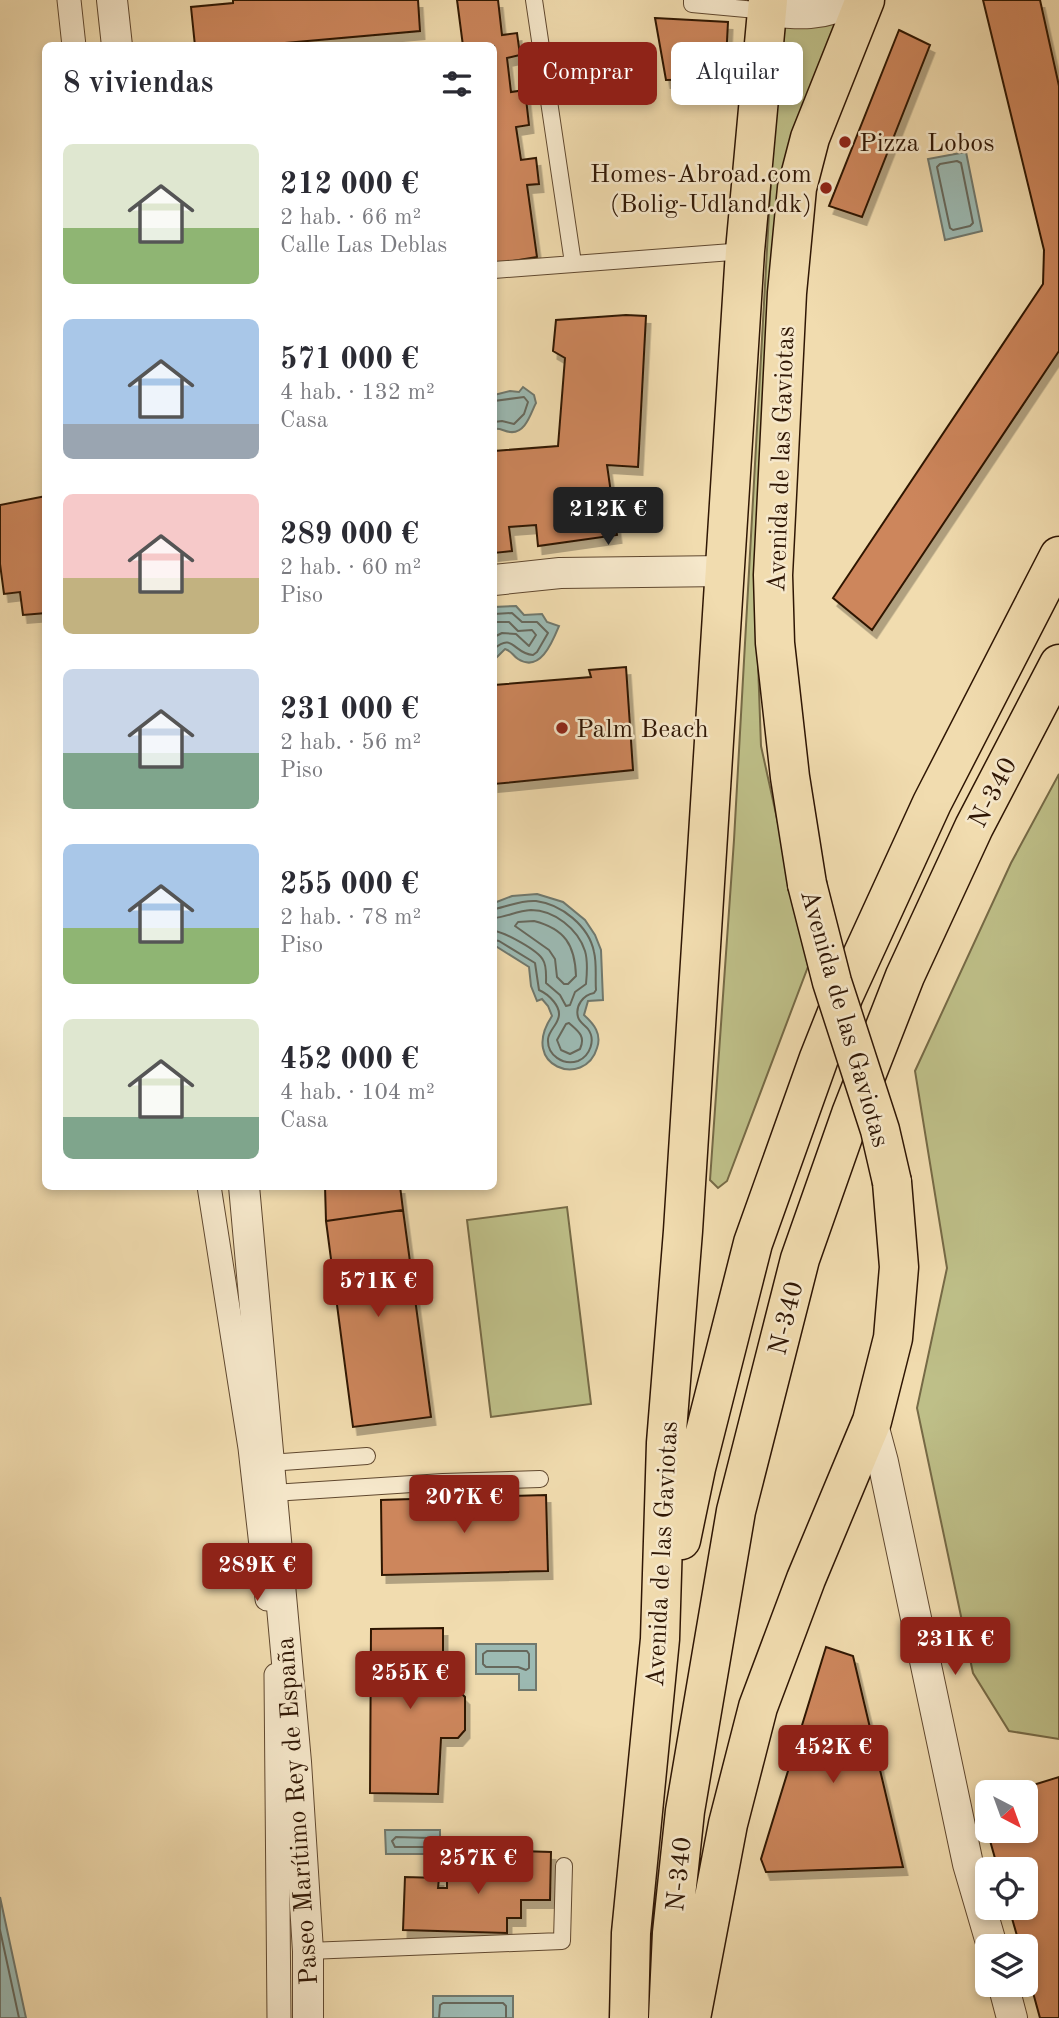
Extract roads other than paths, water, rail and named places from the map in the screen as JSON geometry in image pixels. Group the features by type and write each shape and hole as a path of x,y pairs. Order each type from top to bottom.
{"main road":[{"name":"Avenida de las Gaviotas","path":"691,2018 728,1824 758,1707 806,1579 872,1421 893,1338 900,1267 892,1182 880,1130 832,982 807,884 790,777 775,643 774,575 787,293 797,188 810,138 865,0"},
{"name":"Avenida de las Gaviotas","path":"629,2018 631,1933 660,1639 667,1443 745,251 767,6"},
{"name":"N-340","path":"660,1639 696,1468 753,1244 819,1058 844,995 932,803 1059,556"},
{"name":"N-340","path":"668,2018 672,1933 685,1811 736,1511 800,1259 851,1114 905,976 974,827 1059,664"}],"street":[{"path":"69,0 74,42"},
{"path":"111,0 116,42"},
{"path":"767,6 794,14 821,13 851,0"},
{"path":"497,580 560,573 725,571"},
{"path":"210,1190 250,1448 276,1674 279,2018"},
{"name":"Paseo Marítimo Rey de España","path":"244,1190 296,1762 308,1951 308,2018"},
{"path":"872,1421 968,1864 988,1934"},
{"path":"1006,1997 1012,2018"}],"lane":[{"path":"534,0 573,262"},
{"path":"692,0 692,4 767,6"},
{"path":"497,270 745,251"},
{"path":"269,1463 367,1456"},
{"path":"273,1493 540,1479"},
{"path":"308,1951 562,1941 564,1866"}],"water":[{"path":"966,152 982,231 945,240 928,159"},
{"path":"523,387 534,395 536,403 527,422 516,432 497,429 497,394 519,392"},
{"path":"516,606 524,615 542,614 547,622 559,626 553,640 539,659 526,662 505,649 497,657 497,607"},
{"path":"537,894 563,902 585,920 601,950 603,1000 588,1001 584,1015 596,1030 598,1043 590,1060 580,1067 569,1069 557,1066 548,1059 543,1048 544,1034 552,1016 548,1006 542,999 537,1001 531,986 529,967 497,947 497,902 512,896"},
{"path":"476,1644 536,1644 536,1690 519,1690 519,1674 476,1674"},
{"path":"385,1830 440,1830 440,1854 386,1854"},
{"path":"0,1897 26,2018 0,2018"},
{"path":"433,1996 513,1996 513,2018 433,2018"}],"place":[{"name":"Pizza Lobos","path":"845,142"},
{"name":"Homes-Abroad.com (Bolig-Udland.dk)","path":"826,188"},
{"name":"Palm Beach","path":"562,728"}]}
